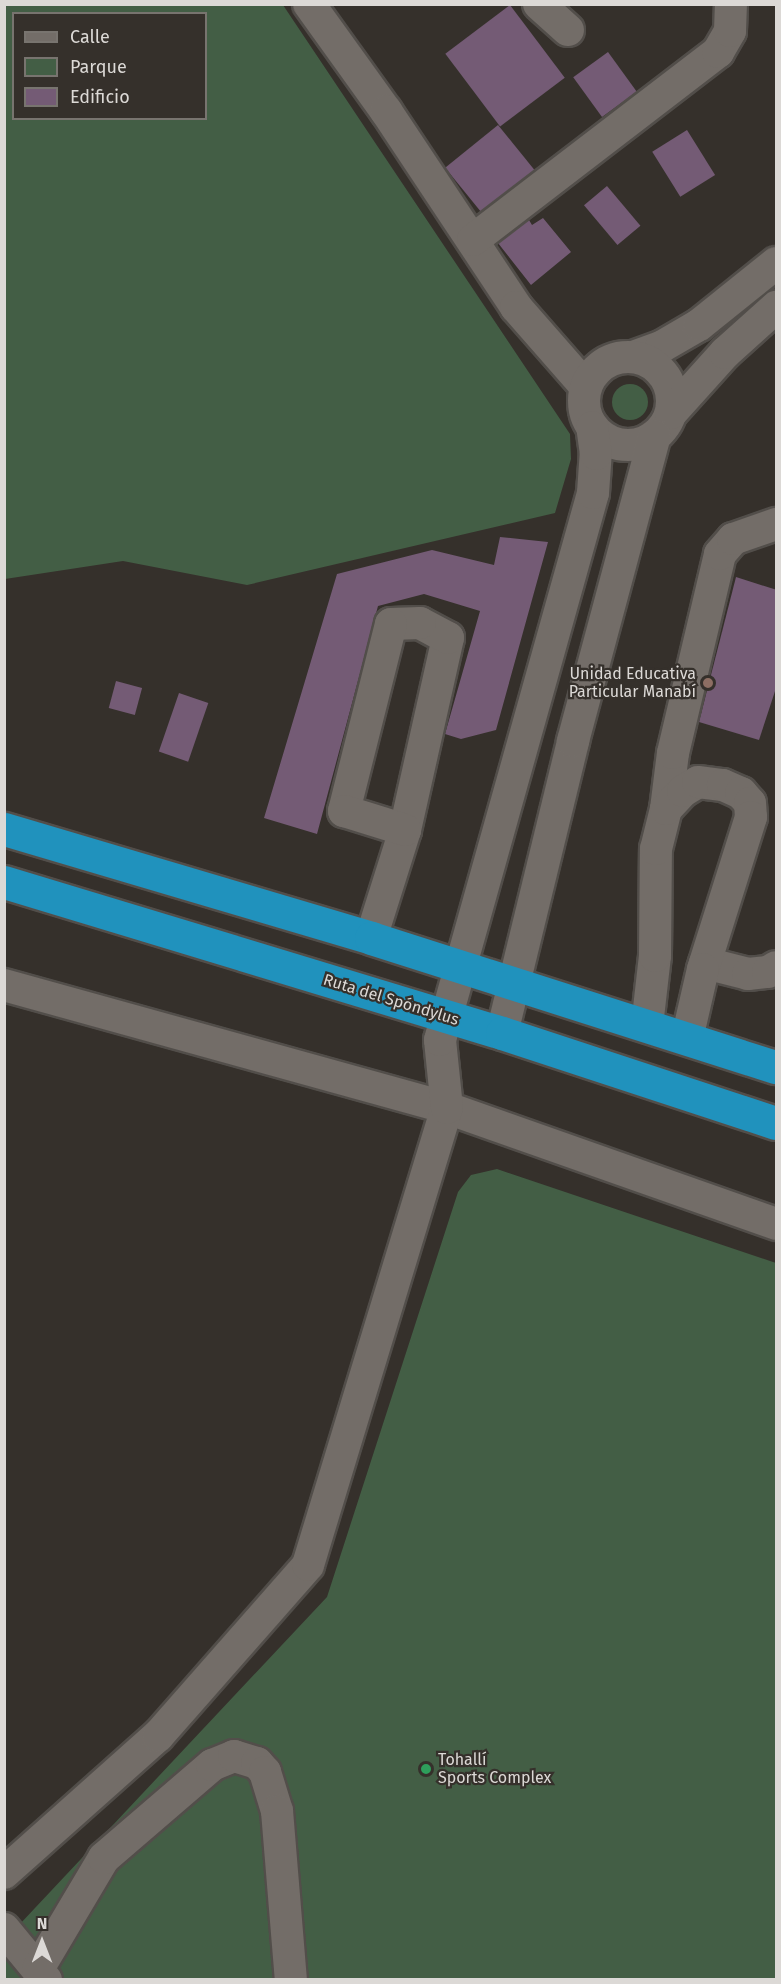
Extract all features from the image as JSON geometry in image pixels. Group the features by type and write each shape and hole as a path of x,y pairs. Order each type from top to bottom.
{"highway":[{"path":"4,829 371,938 777,1067"},
{"name":"Ruta del Spóndylus","path":"4,882 502,1033 777,1123"}],"street":[{"path":"309,4 473,240 516,307 586,387"},
{"path":"539,4 568,30"},
{"path":"473,240 718,52 730,31 732,4"},
{"path":"4,1873 158,1736 308,1565 447,1108 440,1040 497,844 526,728 593,493 596,454 592,428 586,415 586,387 604,364 660,347 699,325 777,263"},
{"path":"592,428 615,443 636,444 663,424 725,353 777,307"},
{"path":"502,1033 573,741 672,397 660,370 633,357"},
{"path":"647,1026 654,956 656,849 666,809 673,753 720,554 733,539 777,524"},
{"path":"371,938 405,830 448,638 420,623 391,624 344,811 405,830"},
{"path":"526,728 573,741"},
{"path":"666,809 683,791 698,782 723,785 741,793 764,818 705,963 687,1039"},
{"path":"497,844 545,857"},
{"path":"705,963 748,974 768,972 777,967"},
{"path":"4,985 447,1108 777,1224"},
{"path":"4,1929 42,1974 104,1858 212,1765 234,1756 251,1761 265,1772 277,1811 291,1980"}],"green space":[{"path":"5,4 283,5 570,434 571,459 555,513 247,585 123,561 5,579"},
{"path":"630,384 643,389 648,402 643,415 630,420 617,415 612,402 617,389"},
{"path":"497,1169 776,1263 776,1979 5,1979 4,1941 327,1597 458,1192 471,1175"}],"building":[{"path":"510,5 565,78 500,126 445,54"},
{"path":"608,52 637,92 602,117 573,77"},
{"path":"498,125 535,170 482,213 445,168"},
{"path":"687,130 715,175 680,197 652,152"},
{"path":"607,186 640,226 617,245 584,205"},
{"path":"543,218 571,252 531,285 498,243 529,220 532,225"},
{"path":"500,537 548,542 496,730 461,739 445,734 480,611 424,594 378,606 317,834 264,818 337,574 432,550 494,565"},
{"path":"736,577 777,590 777,685 759,740 699,722"},
{"path":"116,681 142,688 135,715 109,708"},
{"path":"179,693 208,703 188,762 159,752"}],"place":[{"name":"Unidad Educativa Particular Manabí","path":"708,683"},
{"name":"Tohallí Sports Complex","path":"426,1769"}]}
